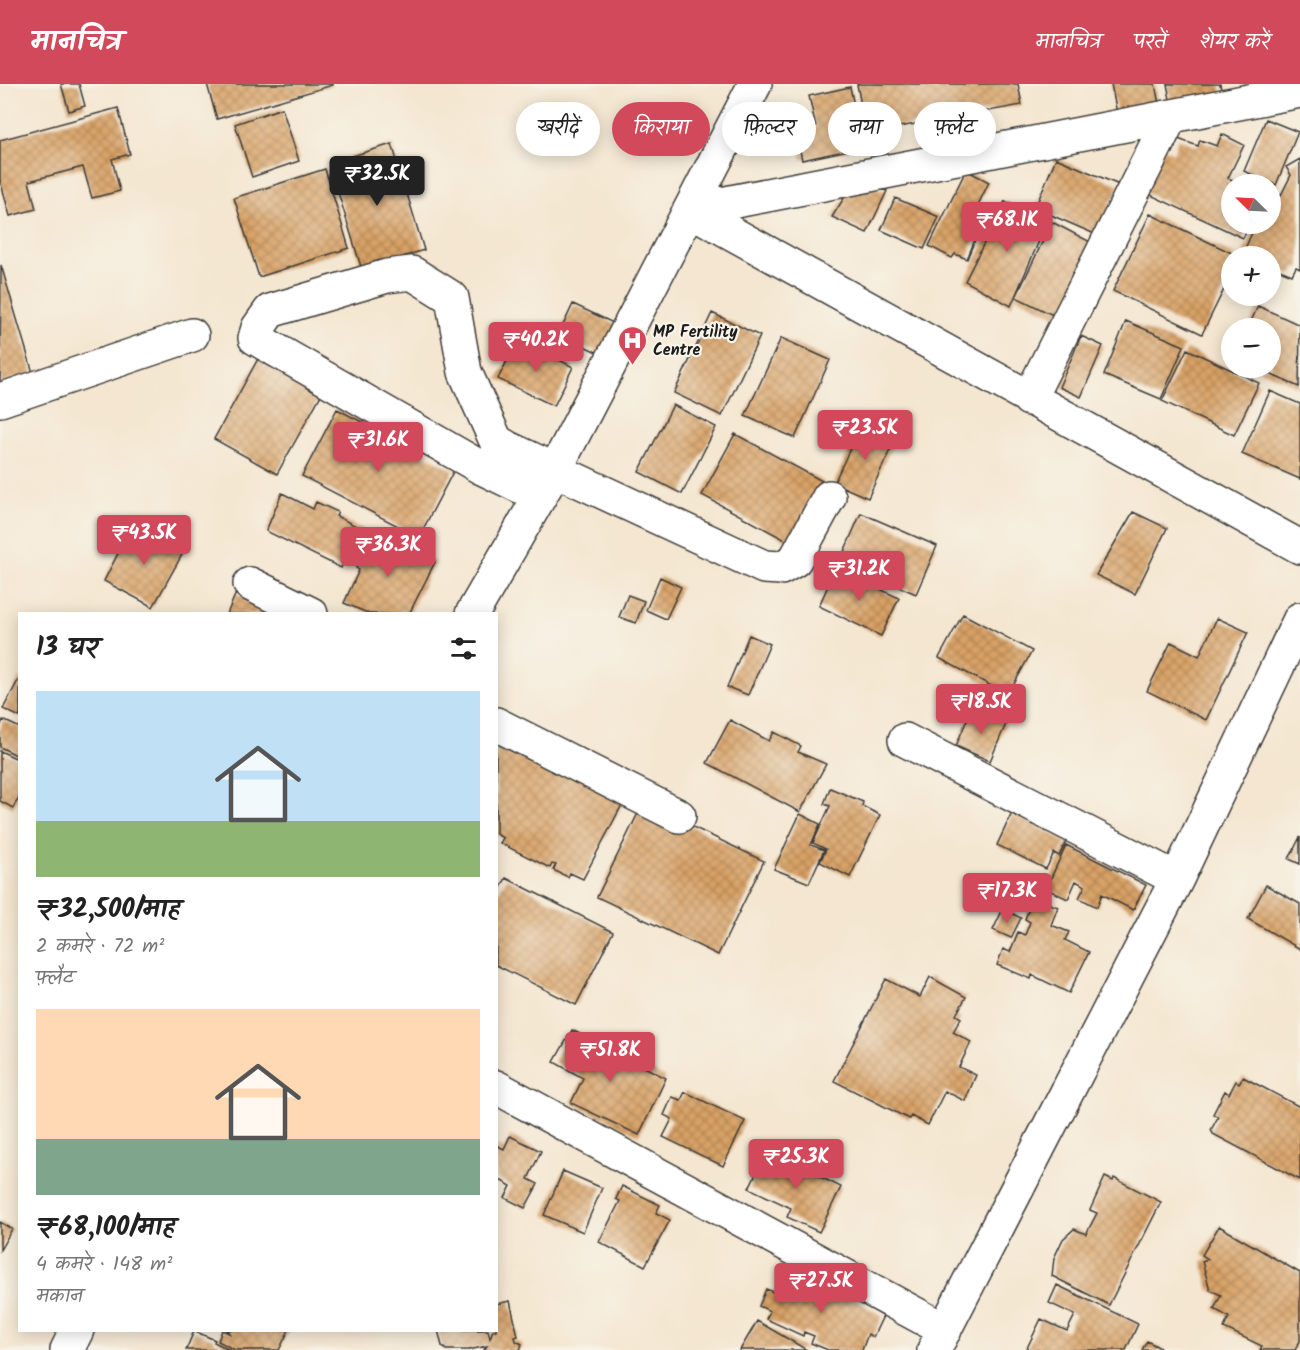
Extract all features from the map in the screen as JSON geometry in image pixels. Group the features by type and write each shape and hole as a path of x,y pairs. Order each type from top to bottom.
{"street":[{"path":"473,612 547,482 755,84"},
{"path":"690,210 1300,90"},
{"path":"1029,399 1171,116"},
{"path":"690,210 1300,547"},
{"path":"488,454 465,372 452,298 412,273 387,276 270,311 258,328 255,338 488,454 547,482 765,567 781,568 795,560 829,497"},
{"path":"0,400 192,335"},
{"path":"250,585 307,612"},
{"path":"498,1088 940,1340 1177,879 1300,619"},
{"path":"498,725 679,816"},
{"path":"905,740 1177,879"},
{"path":"66,1350 76,1332"}],"building":[{"path":"61,84 79,84 85,106 69,111"},
{"path":"207,84 333,84 333,85 217,119"},
{"path":"857,84 1018,84 1022,105 996,110 996,102 914,102 914,124 902,127 902,102 860,102"},
{"path":"1111,84 1155,84 1160,109 1118,118"},
{"path":"1167,84 1220,84 1223,98 1172,109"},
{"path":"850,87 853,102 828,102 828,154 802,160 801,156 816,156 816,102 810,102 809,96"},
{"path":"118,108 130,154 112,159 120,191 92,198 83,167 29,181 36,209 10,216 0,180 0,140"},
{"path":"282,108 299,161 252,177 235,124"},
{"path":"1266,119 1298,132 1281,174 1251,174 1244,171"},
{"path":"1222,134 1244,145 1230,174 1221,174 1221,228 1142,191 1162,147 1173,153 1178,139 1198,146 1200,140 1217,146"},
{"path":"392,144 424,250 362,270 329,163"},
{"path":"1056,158 1119,185 1097,235 1035,208"},
{"path":"1300,159 1300,269 1296,267 1292,275 1281,270 1281,246 1246,246 1252,234 1281,234 1281,195 1291,175 1286,167"},
{"path":"325,169 349,248 259,277 234,198"},
{"path":"966,170 989,182 966,230 977,235 967,259 955,254 952,258 929,246"},
{"path":"854,182 887,191 867,233 832,217"},
{"path":"895,198 939,217 924,249 881,230"},
{"path":"1005,201 1048,220 1011,306 965,281"},
{"path":"1150,214 1221,248 1221,295 1202,334 1113,291"},
{"path":"1052,222 1096,245 1059,318 1016,297"},
{"path":"1,265 33,373 1,383 0,379"},
{"path":"573,304 624,328 609,358 559,334"},
{"path":"1258,306 1300,325 1299,387 1279,378 1281,378 1281,318 1253,318"},
{"path":"712,313 760,336 722,416 674,393"},
{"path":"1126,321 1184,346 1161,399 1104,375"},
{"path":"1081,336 1103,346 1081,397 1059,387"},
{"path":"781,338 830,360 795,438 745,416"},
{"path":"518,339 573,367 554,406 498,379"},
{"path":"1187,349 1221,365 1221,378 1248,378 1259,383 1234,435 1162,401"},
{"path":"259,357 322,393 277,474 214,439"},
{"path":"1270,391 1300,404 1300,479 1242,454"},
{"path":"673,405 716,427 682,494 639,472"},
{"path":"337,409 454,470 419,537 302,476"},
{"path":"862,423 895,439 868,498 834,483"},
{"path":"735,434 824,482 791,543 702,495"},
{"path":"282,493 313,509 316,502 338,512 336,516 366,531 361,541 355,538 341,568 266,531"},
{"path":"1133,512 1167,528 1135,594 1096,575"},
{"path":"861,513 937,546 916,594 840,561"},
{"path":"133,524 184,551 153,607 104,581"},
{"path":"373,531 435,562 410,612 365,612 344,603 359,570 356,568"},
{"path":"836,568 899,598 881,636 819,606"},
{"path":"660,577 681,587 666,619 646,610"},
{"path":"236,593 277,612 228,612"},
{"path":"628,595 644,601 636,623 619,617"},
{"path":"963,614 1032,651 1008,695 939,658"},
{"path":"1217,618 1248,632 1206,720 1147,691 1171,642 1199,656"},
{"path":"749,635 770,644 748,695 727,687"},
{"path":"18,681 18,716 3,709"},
{"path":"971,710 1006,724 990,761 956,746"},
{"path":"3,720 18,727 18,756 0,747 0,727"},
{"path":"730,720 769,741 774,732 801,746 798,752 826,764 800,812 707,763"},
{"path":"498,737 626,797 583,879 570,873 568,877 553,870 556,865 552,864 550,868 500,843 503,838 498,835"},
{"path":"0,751 18,759 18,799 13,808 0,801"},
{"path":"830,788 863,802 862,806 880,815 850,877 820,862 826,849 813,843 830,806 824,804"},
{"path":"643,803 764,861 718,955 597,897"},
{"path":"1012,813 1066,841 1059,856 1054,853 1046,869 997,845"},
{"path":"800,814 820,824 811,845 824,850 809,883 774,869"},
{"path":"1300,837 1300,864 1289,859"},
{"path":"1066,845 1146,885 1133,910 1102,894 1097,907 1079,898 1085,886 1076,881 1068,899 1046,889"},
{"path":"506,878 613,932 576,1005 498,966 498,893"},
{"path":"1266,885 1300,904 1300,949 1248,919"},
{"path":"1033,898 1058,907 1051,925 1069,932 1065,940 1089,952 1069,993 1032,975 1031,979 997,965 1003,949 1010,952 1018,932 1025,935 1030,922 1025,919"},
{"path":"1003,909 1021,918 1011,938 993,930"},
{"path":"930,977 966,997 956,1015 961,1018 953,1032 971,1042 959,1067 976,1075 965,1101 945,1091 928,1125 911,1116 909,1119 834,1081 886,979 920,997"},
{"path":"572,1030 666,1078 639,1135 571,1103 583,1078 554,1062"},
{"path":"1243,1077 1300,1107 1300,1180 1213,1134 1211,1130 1218,1117 1213,1114 1225,1091 1229,1094 1236,1081 1239,1083"},
{"path":"685,1092 745,1121 723,1166 663,1137 672,1119 664,1115 672,1097 681,1100"},
{"path":"510,1136 541,1151 528,1179 538,1184 525,1208 505,1198 511,1186 498,1179 498,1146 504,1149"},
{"path":"767,1151 841,1187 819,1232 787,1217 791,1208 749,1188"},
{"path":"563,1171 602,1188 583,1232 544,1215"},
{"path":"1105,1177 1113,1181 1114,1178 1161,1202 1109,1305 1052,1276 1054,1258 1063,1239 1074,1229 1086,1234 1097,1213 1090,1210"},
{"path":"622,1186 660,1205 656,1213 670,1220 645,1266 599,1242 620,1201 616,1199"},
{"path":"0,1222 12,1229 0,1250"},
{"path":"1219,1226 1300,1273 1300,1341 1295,1350 1260,1350 1262,1346 1224,1328 1229,1317 1214,1309 1221,1295 1210,1290 1202,1261 1208,1259 1202,1255"},
{"path":"788,1271 850,1297 883,1316 873,1337 868,1334 862,1350 828,1350 811,1343 814,1336 804,1332 803,1336 766,1319 770,1311 759,1306 766,1289 778,1294"},
{"path":"1057,1285 1138,1324 1126,1350 1026,1350 1041,1319 1067,1331 1075,1315 1049,1303"},
{"path":"510,1301 518,1336 515,1337 516,1341 522,1344 520,1350 484,1350 487,1346 469,1350 446,1350 442,1346 438,1332 488,1332 490,1338 492,1332 498,1332 498,1304"},
{"path":"757,1321 807,1350 740,1350"},
{"path":"194,1332 196,1332 230,1350 186,1350"},
{"path":"221,1332 231,1334 229,1332 288,1332 279,1350 235,1350 218,1341"},
{"path":"1147,1341 1164,1350 1142,1350"}],"place":[{"name":"MP Fertility Centre","path":"632,366"}]}
